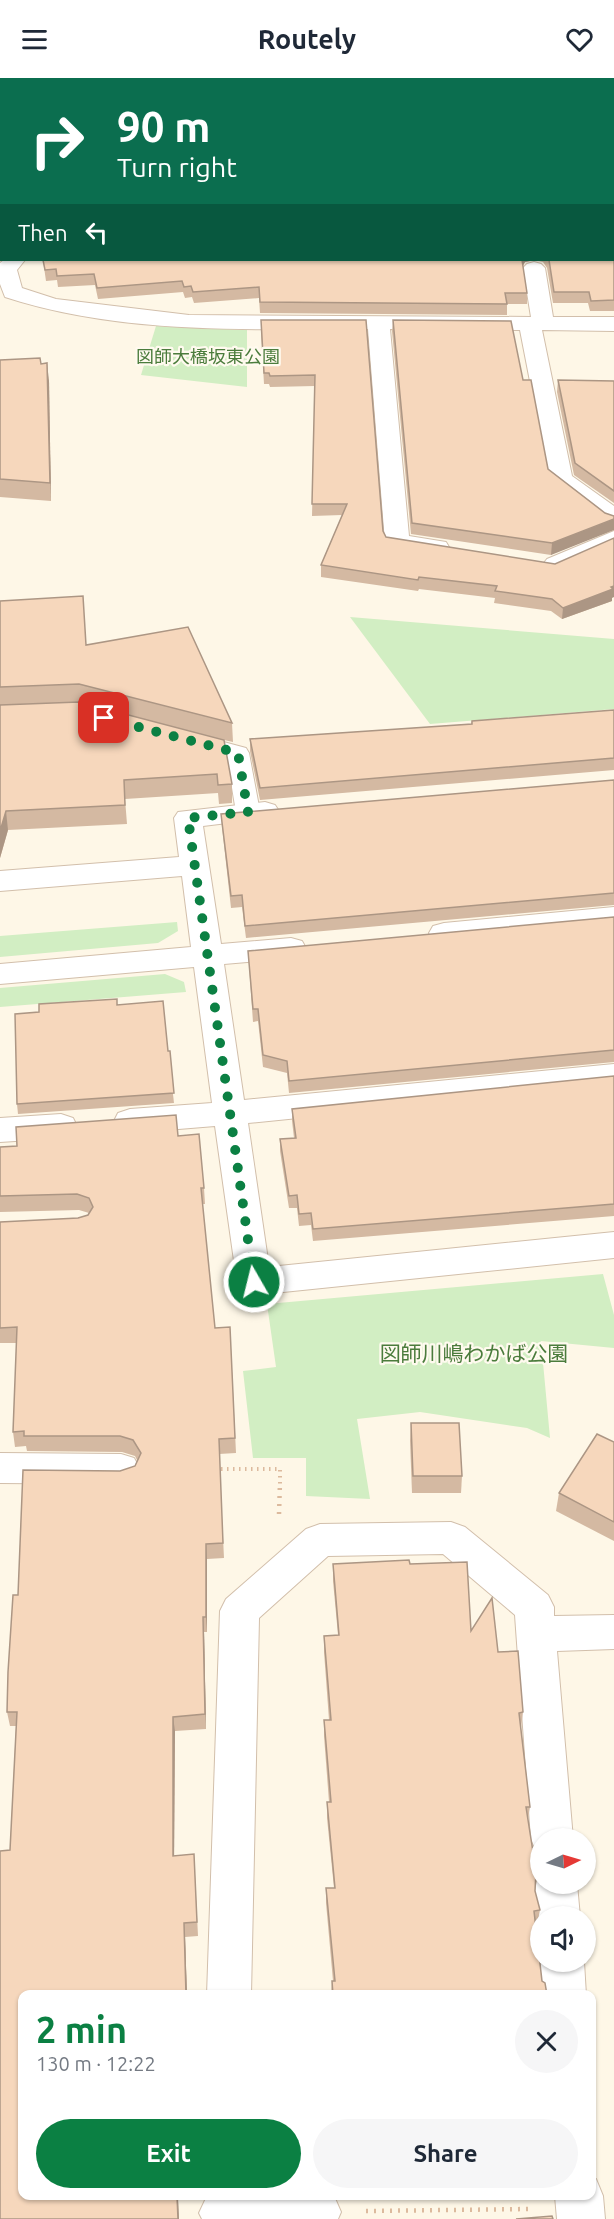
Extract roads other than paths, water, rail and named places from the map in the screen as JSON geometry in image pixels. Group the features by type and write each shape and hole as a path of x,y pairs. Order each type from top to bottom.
{"street":[{"path":"14,261 6,269 13,292 53,305 189,322 614,324"},
{"path":"534,268 536,325 561,479 614,518"},
{"path":"379,324 397,542 464,552"},
{"path":"532,561 554,565 614,538"},
{"path":"295,808 188,818 254,1282 614,1245"},
{"path":"0,881 195,865"},
{"path":"411,936 614,917"},
{"path":"0,974 315,945"},
{"path":"0,1130 230,1113 614,1075"},
{"path":"0,1468 121,1469"},
{"path":"229,1990 240,1611 320,1540 451,1538 534,1607 551,1828"},
{"path":"537,1634 614,1632"},
{"path":"563,1972 564,1990"},
{"path":"223,2209 317,2212"}],"lane":[{"path":"171,735 238,753 248,812"}],"park label":[{"name":"図師大橋坂東公園","path":"208,356"},
{"name":"図師川嶋わかば公園","path":"474,1353"}]}
